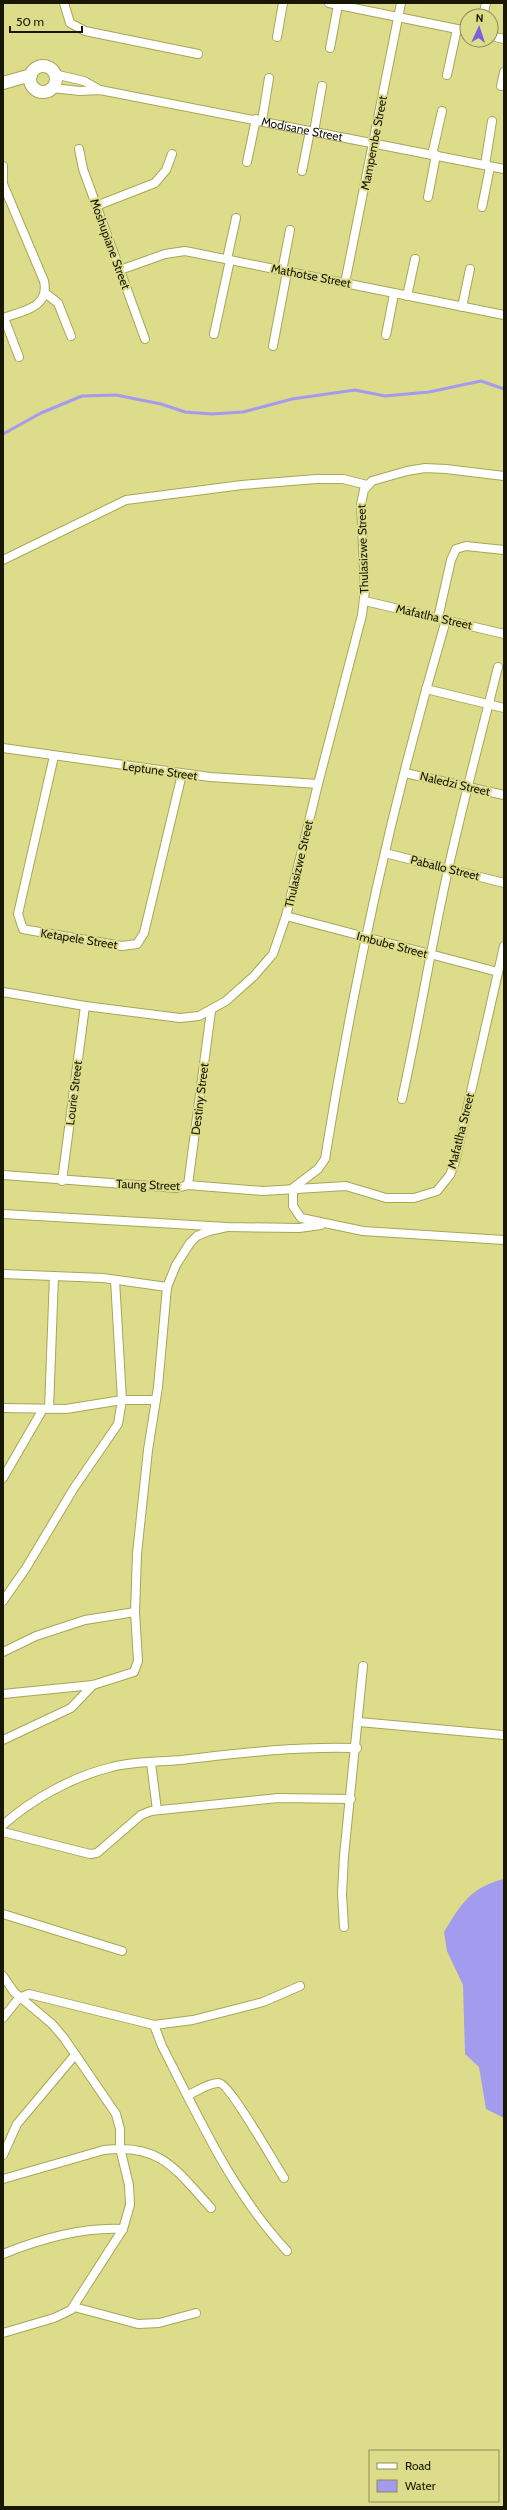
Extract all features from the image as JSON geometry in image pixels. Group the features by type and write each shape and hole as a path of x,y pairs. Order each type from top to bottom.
{"street":[{"path":"64,3 70,23 85,31 198,54"},
{"path":"277,37 283,3"},
{"path":"329,3 457,29 447,75"},
{"name":"Mampembe Street","path":"344,283 374,144 401,3"},
{"path":"330,48 338,5"},
{"name":"Modisane Street","path":"32,80 36,69 42,67 50,69 54,74 84,82 100,90"},
{"path":"501,86 504,72"},
{"path":"52,88 55,82 54,74"},
{"path":"247,162 269,78"},
{"name":"Modisane Street","path":"5,82 32,80"},
{"name":"Modisane Street","path":"32,80 39,92 52,88 80,91 100,90 504,169"},
{"path":"302,171 322,86"},
{"path":"428,196 442,111"},
{"path":"482,207 492,122"},
{"name":"Moshupiane Street","path":"79,149 83,169 145,339"},
{"path":"96,206 155,183 166,170 172,154"},
{"path":"3,166 3,180"},
{"path":"3,184 44,282 45,292 39,304 3,318 19,357"},
{"path":"214,334 236,218"},
{"path":"273,346 290,230"},
{"name":"Mathotse Street","path":"120,270 176,251 229,259 394,294 504,315"},
{"path":"407,296 415,259"},
{"path":"462,307 470,269"},
{"path":"45,292 58,303 71,336"},
{"path":"386,335 394,294"},
{"path":"3,560 126,500 242,485 316,479 343,479 367,485 379,478 425,468 504,476"},
{"name":"Thulasizwe Street","path":"3,992 85,1006 180,1018 199,1016 211,1012 226,1002 263,967 273,954 286,916 365,601 361,504 367,485"},
{"path":"438,618 451,560 456,549 466,546 504,550"},
{"name":"Mafatlha Street","path":"365,601 504,634"},
{"name":"Naledzi Street","path":"385,853 426,689 446,620"},
{"path":"402,1099 448,869 498,667"},
{"path":"426,689 504,708"},
{"name":"Leptune Street","path":"3,748 182,774 318,784"},
{"name":"Ketapele Street","path":"54,756 31,849 18,914 18,921 23,929 122,946 137,944 144,933 182,774"},
{"name":"Naledzi Street","path":"405,773 504,795"},
{"path":"385,853 344,1045 325,1159 318,1169 293,1188 292,1197 296,1213 301,1218 362,1231 504,1240"},
{"name":"Paballo Street","path":"385,853 504,883"},
{"name":"Imbube Street","path":"286,916 498,972"},
{"name":"Mafatlha Street","path":"293,1188 346,1186 386,1198 401,1200 428,1195 445,1184 454,1162 504,946"},
{"name":"Lourie Street","path":"62,1181 85,1006"},
{"name":"Destiny Street","path":"188,1185 211,1012"},
{"name":"Taung Street","path":"3,1175 62,1181 176,1188 188,1185 263,1191 293,1188"},
{"path":"3,1214 227,1227 300,1228 324,1224"},
{"path":"3,1694 93,1685 134,1672 138,1661 135,1612 137,1554 168,1287 176,1265 190,1243 197,1236 209,1231 227,1227"},
{"path":"3,1274 115,1280 168,1287"},
{"path":"3,1478 46,1409 54,1276"},
{"path":"3,1601 26,1568 74,1488 118,1424 122,1400 115,1280"},
{"path":"3,1408 81,1408 122,1400 156,1400"},
{"path":"3,1652 36,1636 85,1620 135,1612"},
{"path":"344,1927 343,1886 364,1666"},
{"path":"3,1740 71,1708 93,1685"},
{"path":"359,1722 503,1735"},
{"path":"3,1825 40,1799 68,1783 112,1766 326,1747 357,1748"},
{"path":"151,1763 157,1810"},
{"path":"3,1832 90,1854 97,1853 141,1815 157,1810 278,1798 351,1799"},
{"path":"3,1914 122,1951"},
{"path":"3,1976 19,1998 52,2024 116,2114 120,2129 120,2148 129,2184 130,2205 123,2229 74,2307 54,2318 3,2333"},
{"path":"3,2018 19,1998 29,1994 154,2025 193,2020 263,2002 300,1986"},
{"path":"154,2025 188,2095 244,2198 267,2229 288,2251"},
{"path":"3,2155 17,2124 75,2055"},
{"path":"188,2095 218,2083 224,2084 234,2096 284,2178"},
{"path":"3,2179 104,2150 120,2148 145,2150 159,2157 175,2170 211,2208"},
{"path":"3,2254 34,2242 85,2231 123,2229"},
{"path":"74,2307 138,2324 159,2323 196,2314"}],"water":[{"path":"504,1879 504,2118 486,2109 479,2067 465,2054 463,1985 447,1951 444,1932 468,1898 483,1887"}],"waterway":[{"path":"3,434 41,413 82,396 116,395 161,404 185,412 212,414 243,412 292,399 355,390 385,396 429,392 481,381 504,389"}]}
